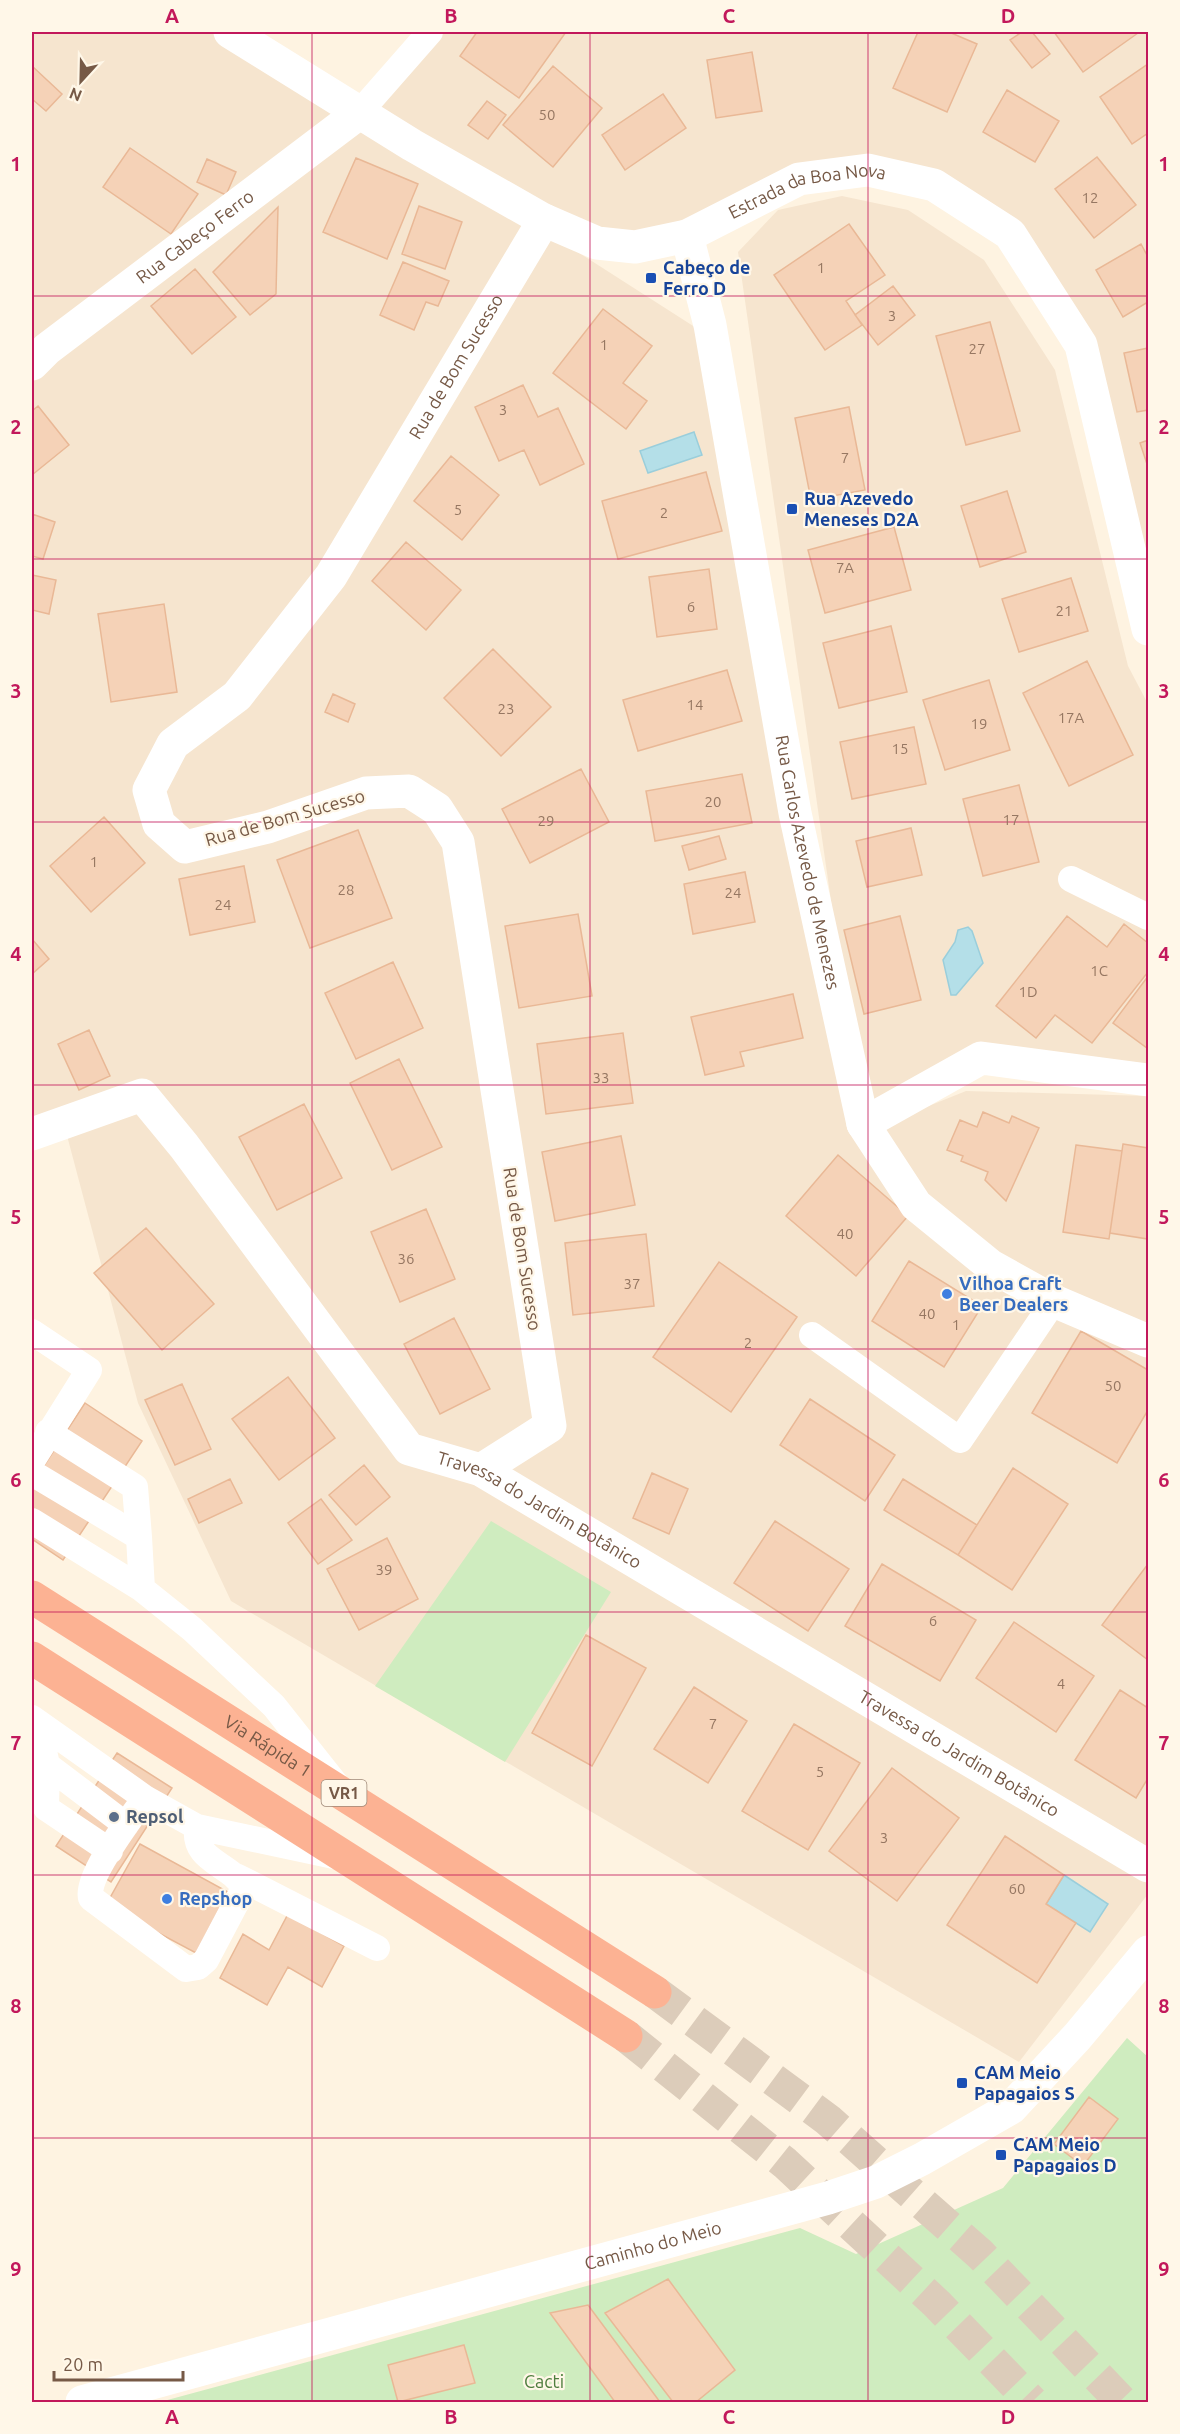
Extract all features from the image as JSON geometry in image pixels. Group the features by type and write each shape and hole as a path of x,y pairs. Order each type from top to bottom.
{"highway":[{"name":"Via Rápida 1","path":"32,1597 655,1992"},
{"path":"32,1658 626,2036"}],"street":[{"name":"Estrada da Boa Nova","path":"230,32 359,113 544,220 597,243 635,247 687,236 799,179 868,170 934,185 1010,234 1081,345 1149,629"},
{"name":"Rua Cabeço Ferro","path":"36,351 359,113"},
{"name":"Rua de Bom Sucesso","path":"481,1470 550,1426 458,842 437,809 409,791 366,793 268,827 185,847 159,824 149,790 173,744 237,696 331,576 544,220"},
{"name":"Rua Carlos Azevedo de Menezes","path":"687,236 710,325 795,813 863,1124 916,1205 991,1266 1054,1301 1149,1341"},
{"path":"863,1124 981,1058 1149,1080"},
{"name":"Travessa do Jardim Botânico","path":"32,1134 142,1095 184,1146 409,1449 481,1470 1149,1866"},
{"name":"Caminho do Meio","path":"82,2403 828,2198 876,2182 922,2159 1011,2108 1077,2037 1149,1952"}],"lane":[{"path":"359,113 430,32"},
{"path":"1071,879 1149,917"},
{"path":"812,1335 960,1440 1054,1301"},
{"path":"32,1332 89,1370 48,1432 32,1461"},
{"path":"48,1432 135,1487 142,1589"},
{"path":"32,1473 139,1537"},
{"path":"32,1521 142,1589 192,1629 274,1706 343,1793"},
{"path":"35,1720 145,1798 197,1827 346,1858"},
{"path":"35,1720 47,1765 46,1808 110,1851"},
{"path":"47,1765 126,1825"},
{"path":"145,1798 96,1872 89,1891 91,1898 186,1969 198,1967 206,1960 244,1888 238,1877"},
{"path":"197,1827 196,1838 199,1849 238,1877 377,1948"}],"shaded area":[{"path":"32,32 233,32 359,112 430,32 1148,32 1148,629 1081,345 1010,234 868,170 635,247 395,135 701,331 859,1134 966,1091 1148,1096 1148,1894 1019,2062 231,1601 138,1403 61,1113 32,1122"},
{"path":"842,196 908,210 984,260 1055,370 1128,666 1148,704 1148,1080 981,1058 863,1124 738,252 778,210"}],"green space":[{"path":"491,1521 611,1592 505,1762 375,1686"},
{"name":"Cacti","path":"1127,2038 1148,2057 1148,2402 160,2402 800,2228 856,2254 1003,2188"}],"water":[{"path":"694,432 702,455 648,473 640,451"},
{"path":"968,927 972,931 983,963 956,995 951,995 943,960 955,942 958,930"},
{"path":"1064,1875 1108,1904 1090,1932 1046,1904"}],"building":[{"path":"477,32 566,32 519,98 460,56"},
{"path":"918,32 949,32 977,44 947,112 893,88"},
{"path":"1022,32 1032,32 1050,54 1032,68 1010,40"},
{"path":"1054,32 1137,32 1138,33 1083,72"},
{"path":"752,52 762,111 716,118 707,60"},
{"path":"1148,64 1148,133 1132,144 1100,97"},
{"path":"32,66 62,94 46,111 32,99"},
{"path":"553,66 602,108 553,167 503,125"},
{"path":"1007,90 1059,121 1035,162 983,132"},
{"path":"663,94 686,128 625,170 602,135"},
{"path":"487,101 506,115 488,139 468,125"},
{"path":"130,148 198,194 171,234 103,187"},
{"path":"1097,157 1136,205 1094,238 1055,189"},
{"path":"356,158 418,184 387,259 323,232"},
{"path":"207,159 236,172 226,195 197,182"},
{"path":"419,206 462,222 445,269 402,254"},
{"path":"278,207 276,294 250,315 213,272"},
{"path":"849,224 885,275 846,301 862,325 825,350 774,275"},
{"path":"1141,244 1148,257 1148,302 1123,317 1096,270"},
{"path":"403,262 449,281 438,306 426,302 414,330 380,315"},
{"path":"195,269 236,317 192,354 151,306"},
{"path":"893,286 915,315 878,345 855,315"},
{"path":"603,309 652,346 623,383 647,401 626,429 553,373"},
{"path":"990,322 1020,431 966,445 936,336"},
{"path":"1148,348 1148,410 1137,412 1124,353"},
{"path":"523,385 538,417 558,408 584,464 540,485 524,450 499,461 475,407"},
{"path":"38,406 69,445 32,475 32,411"},
{"path":"849,407 865,490 811,500 795,418"},
{"path":"1148,440 1148,467 1140,443"},
{"path":"451,456 499,495 462,540 414,501"},
{"path":"706,472 722,531 618,559 602,501"},
{"path":"1007,491 1026,552 980,567 961,506"},
{"path":"32,514 55,522 43,559 32,556"},
{"path":"894,527 911,590 825,613 808,550"},
{"path":"406,542 461,590 426,630 372,581"},
{"path":"709,569 717,629 657,637 649,577"},
{"path":"32,575 56,580 49,614 32,610"},
{"path":"1071,578 1088,631 1019,652 1002,599"},
{"path":"164,604 177,692 111,702 98,614"},
{"path":"891,626 907,692 839,708 823,643"},
{"path":"493,649 551,707 501,756 444,698"},
{"path":"1087,661 1133,755 1069,786 1023,693"},
{"path":"727,670 742,721 638,751 623,700"},
{"path":"989,680 1010,750 945,770 923,700"},
{"path":"333,694 355,704 348,722 325,712"},
{"path":"914,727 926,784 852,799 840,742"},
{"path":"581,769 609,822 530,863 502,809"},
{"path":"742,774 752,823 655,841 646,791"},
{"path":"1019,785 1039,862 983,876 963,799"},
{"path":"104,817 145,863 91,912 50,866"},
{"path":"911,828 922,875 867,887 856,841"},
{"path":"358,830 392,918 310,948 277,860"},
{"path":"719,836 726,859 689,870 682,846"},
{"path":"244,866 255,922 190,935 179,879"},
{"path":"745,872 755,922 693,934 684,884"},
{"path":"578,914 592,996 519,1008 505,926"},
{"path":"900,916 921,1000 864,1014 844,930"},
{"path":"1067,916 1107,947 1124,924 1148,943 1148,972 1092,1043 1055,1015 1036,1038 996,1006"},
{"path":"32,939 49,959 32,974"},
{"path":"393,962 423,1028 356,1059 325,993"},
{"path":"1146,979 1148,981 1147,1048 1113,1023"},
{"path":"793,994 803,1038 740,1052 744,1066 705,1075 691,1017"},
{"path":"89,1030 110,1076 79,1090 58,1044"},
{"path":"623,1033 633,1103 546,1114 537,1044"},
{"path":"399,1059 442,1147 392,1170 350,1083"},
{"path":"304,1104 342,1178 277,1210 239,1137"},
{"path":"983,1112 1009,1123 1012,1116 1039,1128 1006,1201 985,1180 988,1172 961,1161 963,1156 947,1150 960,1120 977,1127"},
{"path":"621,1136 635,1205 555,1221 542,1152"},
{"path":"1123,1144 1148,1148 1148,1239 1110,1233"},
{"path":"1076,1145 1122,1151 1109,1239 1063,1232"},
{"path":"838,1155 908,1216 856,1276 786,1216"},
{"path":"426,1209 455,1279 400,1302 371,1232"},
{"path":"146,1228 214,1304 162,1350 94,1273"},
{"path":"646,1234 654,1306 573,1315 565,1243"},
{"path":"909,1261 982,1306 944,1367 872,1321"},
{"path":"719,1262 797,1317 731,1412 653,1357"},
{"path":"454,1318 490,1389 440,1414 404,1344"},
{"path":"1081,1331 1148,1370 1148,1410 1117,1463 1032,1413"},
{"path":"288,1377 335,1438 279,1480 232,1419"},
{"path":"182,1384 211,1449 175,1465 145,1400"},
{"path":"810,1399 895,1455 865,1501 780,1445"},
{"path":"85,1403 142,1441 63,1560 32,1539 32,1484"},
{"path":"364,1465 390,1497 356,1525 329,1495"},
{"path":"1013,1468 1068,1504 1012,1590 958,1555"},
{"path":"652,1473 688,1489 669,1534 633,1518"},
{"path":"230,1479 242,1503 199,1523 188,1499"},
{"path":"903,1479 977,1525 958,1555 884,1510"},
{"path":"321,1499 352,1540 318,1564 288,1523"},
{"path":"775,1521 849,1569 808,1631 734,1583"},
{"path":"387,1538 418,1599 359,1630 327,1569"},
{"path":"882,1564 976,1620 940,1681 845,1626"},
{"path":"1148,1564 1148,1660 1102,1625"},
{"path":"1014,1622 1094,1676 1056,1732 976,1678"},
{"path":"586,1635 646,1668 592,1766 532,1733"},
{"path":"694,1687 747,1721 708,1783 654,1749"},
{"path":"1120,1690 1148,1708 1148,1778 1136,1798 1075,1760"},
{"path":"794,1724 860,1763 808,1850 742,1811"},
{"name":"Repsol","path":"117,1753 172,1788 111,1882 56,1846"},
{"path":"892,1768 959,1818 897,1901 829,1851"},
{"path":"1005,1836 1064,1875 1046,1904 1076,1923 1037,1983 947,1925"},
{"name":"Repshop","path":"140,1844 228,1892 196,1953 106,1905"},
{"path":"288,1914 344,1946 322,1987 288,1967 267,2005 220,1978 243,1934 269,1950"},
{"path":"1089,2097 1118,2119 1083,2166 1054,2144"},
{"path":"668,2279 735,2370 696,2402 673,2402 605,2313"},
{"path":"588,2305 660,2402 615,2402 550,2313"},
{"path":"464,2345 475,2383 398,2402 388,2365"}],"tunnel":[{"path":"655,1992 828,2120 980,2254 1122,2402"},
{"path":"626,2036 785,2163 937,2304 1032,2402"}],"place":[{"name":"Cabeço de Ferro D","path":"651,278"},
{"name":"Rua Azevedo Meneses D2A","path":"792,509"},
{"name":"Vilhoa Craft Beer Dealers","path":"947,1294"},
{"name":"Repsol","path":"114,1817"},
{"name":"Repshop","path":"167,1899"},
{"name":"CAM Meio Papagaios S","path":"962,2083"},
{"name":"CAM Meio Papagaios D","path":"1001,2155"}]}
